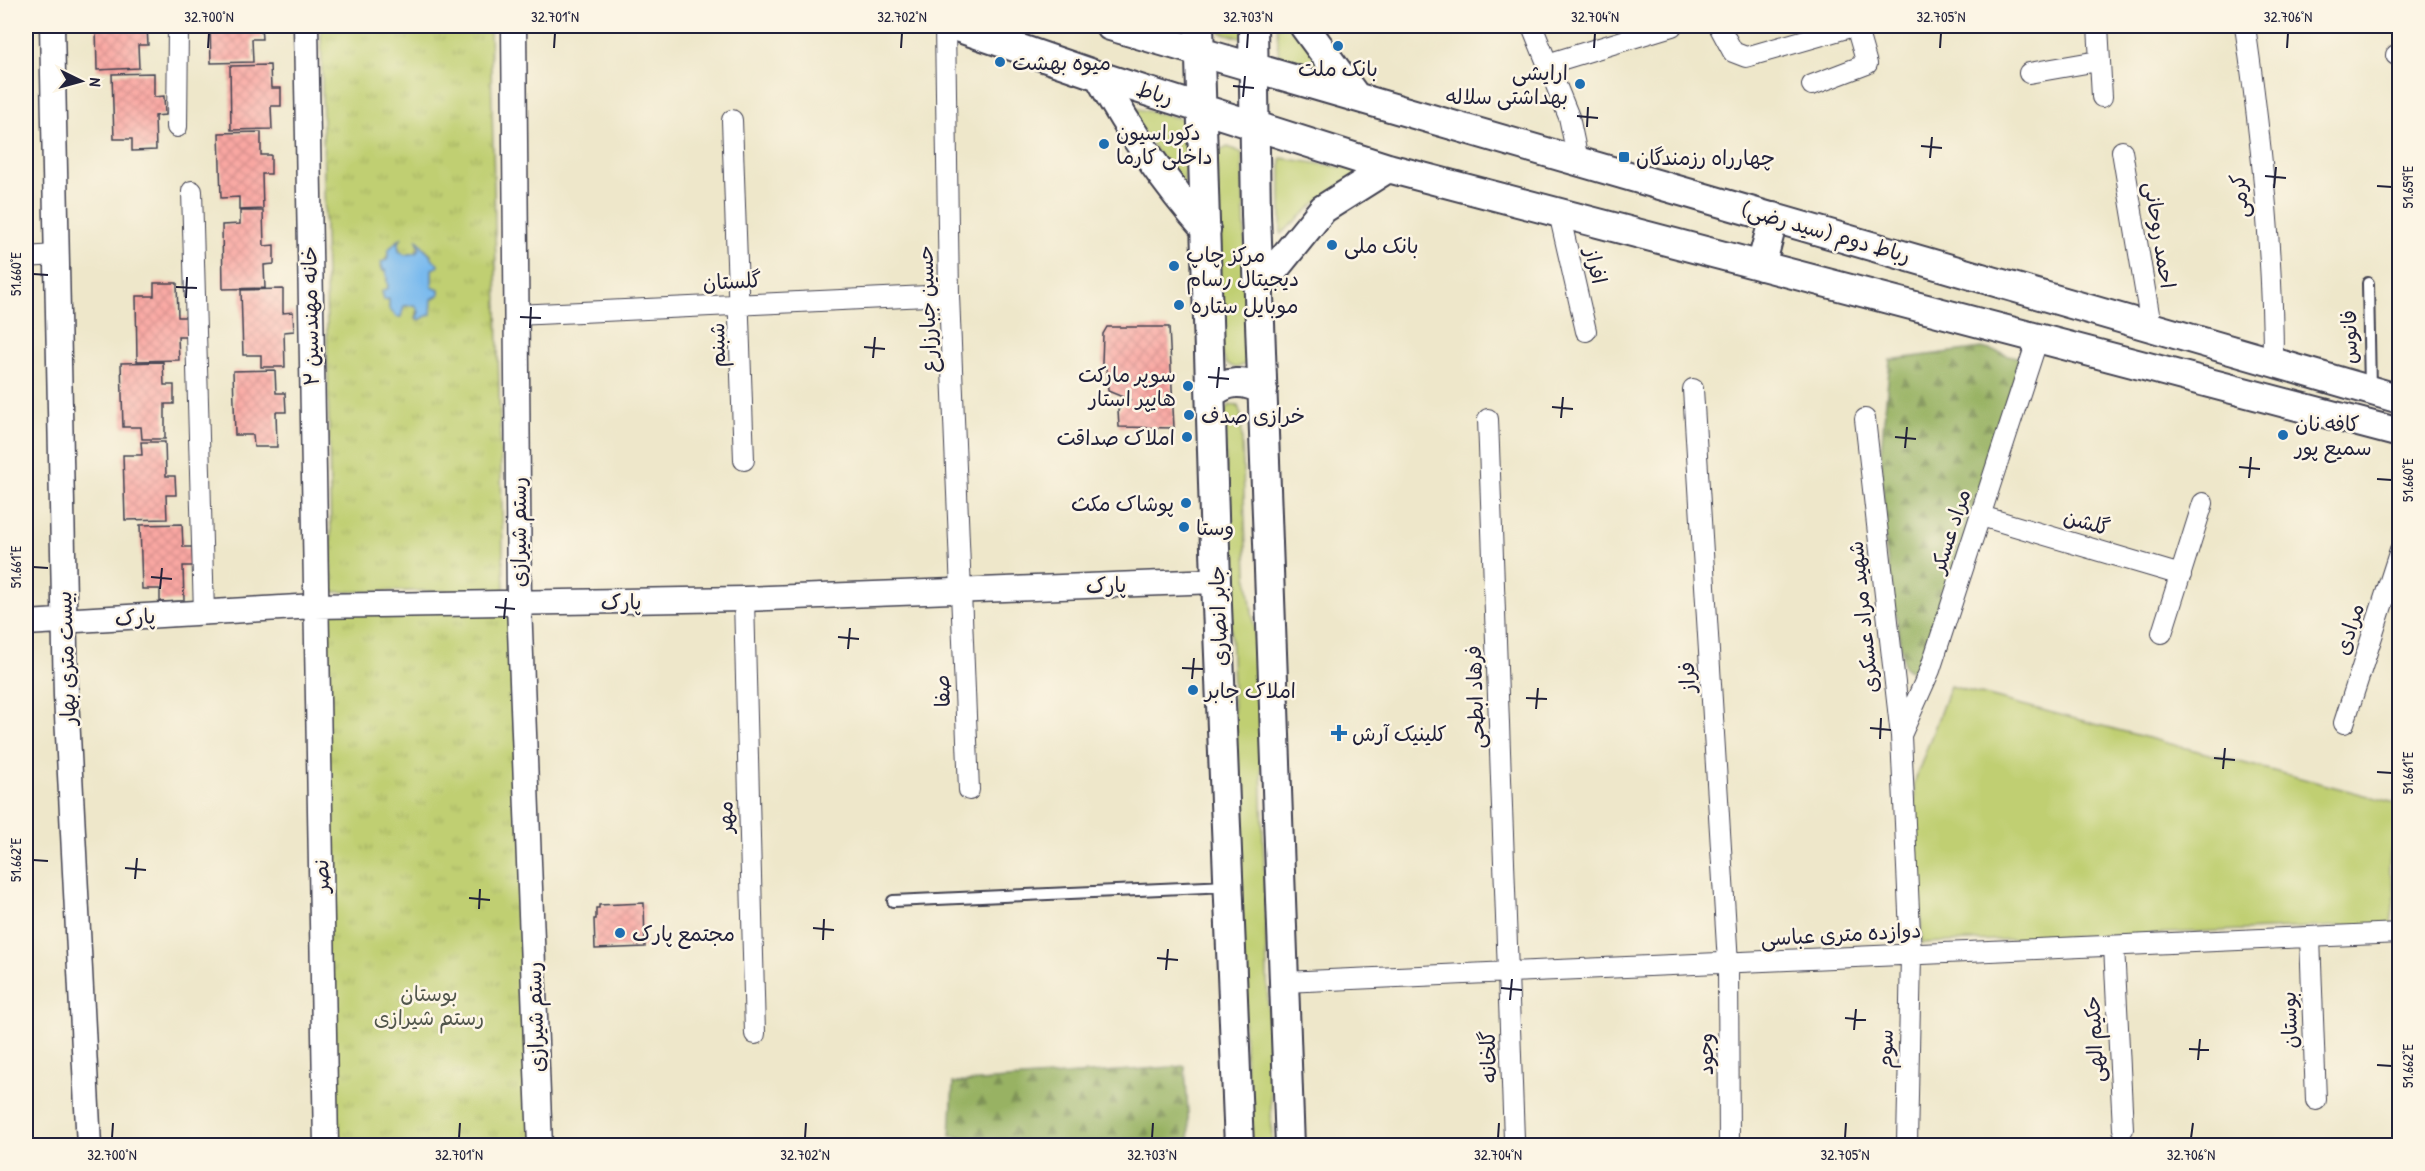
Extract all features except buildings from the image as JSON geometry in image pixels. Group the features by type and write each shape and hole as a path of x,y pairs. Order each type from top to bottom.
{"main road":[{"name":"رباط","path":"954,26 1255,126"},
{"path":"1110,26 1200,38 1254,65"},
{"path":"1252,26 1259,288 1290,1146"},
{"path":"1304,26 1354,94"},
{"name":"جابر انصاری","path":"1200,38 1216,581 1239,1146"},
{"name":"رباط دوم (سید رضی)","path":"1254,65 2400,399"},
{"path":"1099,76 1147,158 1167,186 1206,230"},
{"path":"1255,126 1388,168 2400,432"},
{"path":"1259,288 1323,209 1388,168"},
{"path":"1761,266 1774,217"},
{"path":"1211,394 1223,385 1234,382 1250,384 1263,390"}],"street":[{"name":"بیست متری بهار","path":"51,26 64,622 89,1146"},
{"path":"177,127 178,26"},
{"name":"خانه مهندسین ۲","path":"306,26 315,606"},
{"name":"رستم شیرازی","path":"514,26 519,604 540,1146"},
{"name":"حسین جبارزارع","path":"945,26 949,295 963,591"},
{"path":"1532,26 1569,117 1578,160"},
{"path":"1547,64 1635,31 1672,26"},
{"path":"1719,26 1732,52 1746,57 1825,29 1855,26 1867,64 1812,84"},
{"path":"2098,26 2098,61 2102,97"},
{"name":"کرمی","path":"2245,26 2253,83 2270,276 2273,362"},
{"path":"2029,73 2098,61"},
{"name":"شبنم","path":"732,120 744,460"},
{"name":"احمد روحانی","path":"2122,152 2151,326"},
{"path":"192,191 204,613"},
{"name":"افراز","path":"1559,213 1586,331"},
{"path":"26,257 55,255"},
{"name":"گلستان","path":"516,315 949,295"},
{"name":"مراد عسکر","path":"1901,736 1930,670 2038,338"},
{"name":"فراز","path":"1693,388 1728,963"},
{"name":"فرهاد ابطحی","path":"1488,419 1509,973"},
{"name":"شهید مراد عسکری","path":"1865,419 1901,736 1911,955"},
{"path":"2162,633 2203,503"},
{"name":"گلشن","path":"1981,516 2181,575"},
{"name":"مرادی","path":"2344,723 2400,550"},
{"name":"پارک","path":"26,623 315,606 744,599 1216,581"},
{"name":"صفا","path":"963,591 969,789"},
{"name":"مهر","path":"744,599 755,1034"},
{"name":"نصر","path":"315,606 326,1146"},
{"name":"دوازده متری عباسی","path":"1284,982 2400,933"},
{"name":"بوستان","path":"2310,937 2316,1100"},
{"name":"حکیم الهی","path":"2114,946 2123,1129"},
{"name":"سوم","path":"1907,1143 1911,955"},
{"name":"وجود","path":"1728,963 1729,1146"},
{"name":"گلخانه","path":"1509,973 1514,1139"}],"lane":[{"name":"فانوس","path":"2368,283 2370,390"},
{"path":"893,901 1228,886"}],"green space":[{"path":"321,26 490,26 504,590 332,592","holes":["401,239 398,244 399,251 405,255 416,253 419,243 431,254 432,288 439,290 439,295 432,299 419,320 416,319 418,308 415,305 404,306 400,311 389,298 386,269 383,270 381,267 391,248"]},
{"path":"1219,26 1244,26 1244,39 1220,32"},
{"path":"1277,26 1295,26 1334,78 1279,63"},
{"path":"1125,106 1188,120 1184,191"},
{"path":"1228,147 1242,153 1249,350 1246,364 1236,368 1226,364 1222,352 1216,152"},
{"path":"1281,158 1367,171 1317,202 1281,234"},
{"path":"1982,348 2021,358 1921,675 1904,667 1886,549 1881,451 1890,360"},
{"path":"1230,405 1238,406 1241,415 1247,574 1258,659 1272,1145 1248,1145 1224,413"},
{"name":"بوستان رستم شیرازی","path":"519,604 540,1145 330,1145 315,606"},
{"path":"1950,686 2399,804 2399,835 2390,854 2389,869 2395,892 2391,924 1922,943 1914,783"},
{"path":"1185,1066 1190,1145 984,1146 984,1142 950,1136 953,1083"}],"water":[{"path":"402,237 398,244 399,251 405,255 416,253 420,248 416,238 439,266 432,269 432,287 439,290 439,295 432,299 431,314 419,320 416,319 419,312 415,305 404,306 401,317 397,317 389,309 389,299 384,300 382,291 388,288 386,270 383,271 381,262 387,260 389,249"}],"place":[{"name":"بانک ملت","path":"1338,46"},
{"name":"میوه بهشت","path":"1000,62"},
{"name":"ارایشی بهداشتی سلاله","path":"1580,84"},
{"name":"دکوراسیون داخلی کارما","path":"1104,144"},
{"name":"چهارراه رزمندگان","path":"1624,157"},
{"name":"بانک ملی","path":"1332,245"},
{"name":"مرکز چاپ دیجیتال رسام","path":"1174,266"},
{"name":"موبایل ستاره","path":"1179,305"},
{"name":"سوپر مارکت هایپر استار","path":"1188,386"},
{"name":"خرازی صدف","path":"1189,415"},
{"name":"کافه نان سمیع پور","path":"2283,435"},
{"name":"املاک صداقت","path":"1187,437"},
{"name":"پوشاک مکث","path":"1186,503"},
{"name":"وستا","path":"1184,527"},
{"name":"املاک جابر","path":"1193,690"},
{"name":"کلینیک آرش","path":"1339,733"},
{"name":"مجتمع پارک","path":"620,933"}]}
